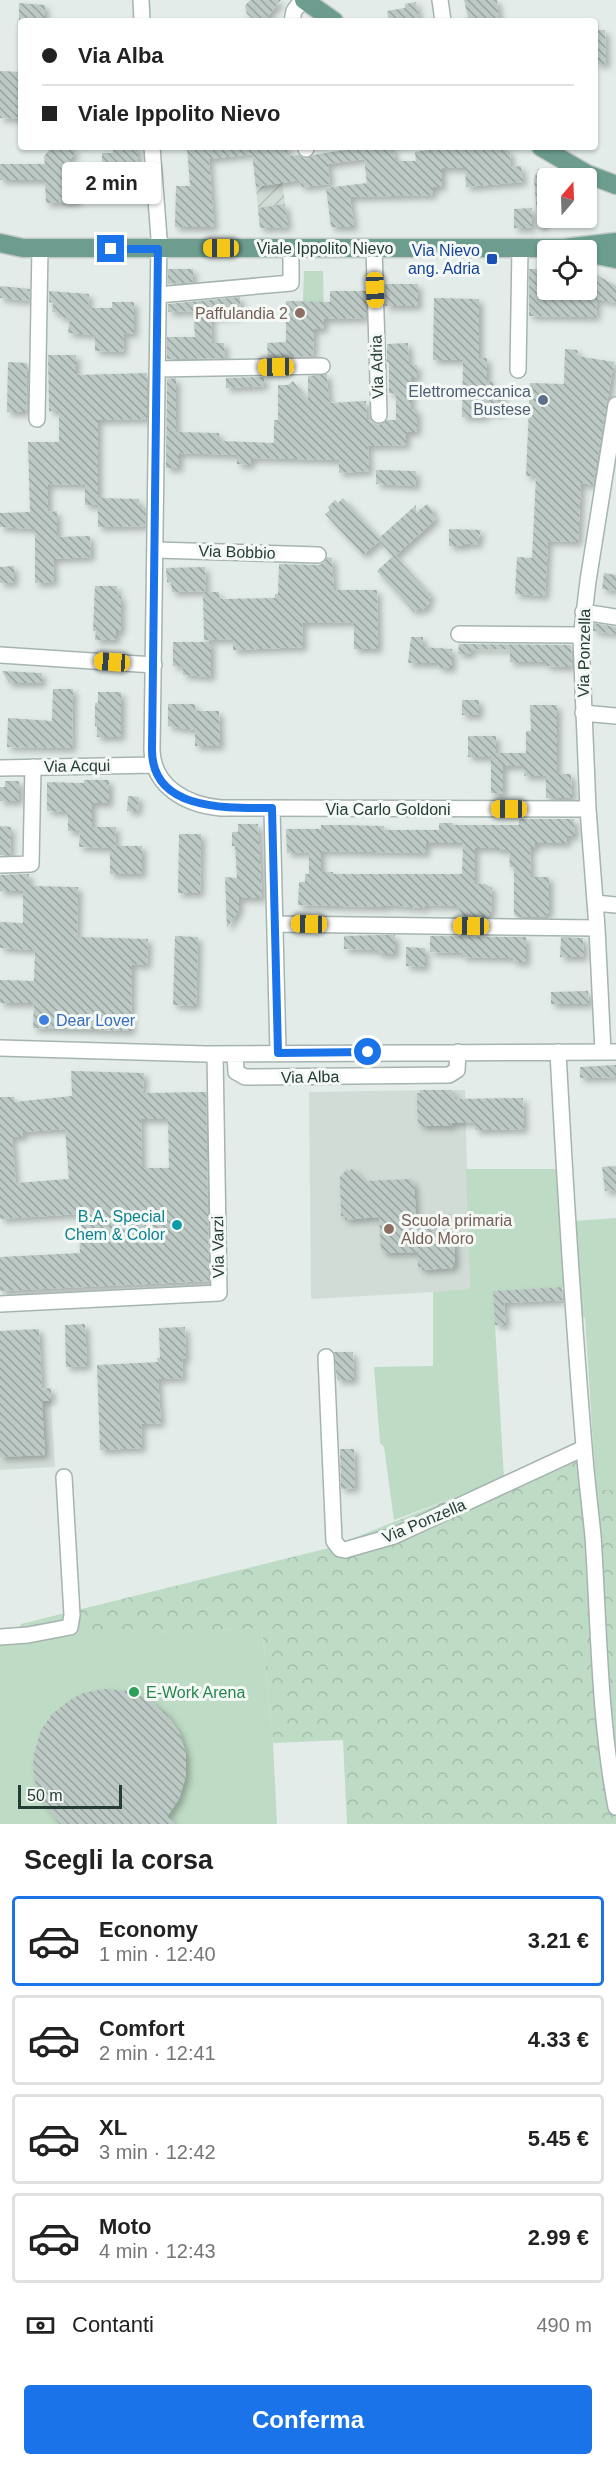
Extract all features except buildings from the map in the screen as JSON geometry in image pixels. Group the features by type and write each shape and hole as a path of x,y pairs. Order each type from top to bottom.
{"main road":[{"path":"303,0 330,18"},
{"path":"546,150 577,168"},
{"path":"597,178 616,185"},
{"path":"597,182 616,196"},
{"name":"Viale Ippolito Nievo","path":"597,245 616,242"},
{"name":"Viale Ippolito Nievo","path":"0,243 31,248 537,248"},
{"name":"Viale Ippolito Nievo","path":"0,254 31,248"},
{"path":"597,254 616,258"}],"street":[{"path":"141,0 142,18"},
{"path":"293,18 294,11 303,0"},
{"path":"440,0 443,18"},
{"path":"152,150 158,249 154,765"},
{"path":"31,248 37,419"},
{"path":"158,295 291,283 291,248"},
{"name":"Via Adria","path":"374,248 379,415"},
{"path":"518,370 520,248"},
{"path":"157,369 322,366"},
{"name":"Via Ponzella","path":"609,1052 588,809 581,635 616,405"},
{"name":"Via Bobbio","path":"156,550 318,555"},
{"path":"583,612 616,617"},
{"path":"459,634 581,635"},
{"path":"0,655 154,665"},
{"path":"583,713 616,716"},
{"name":"Via Acqui","path":"0,768 154,765"},
{"name":"Via Carlo Goldoni","path":"154,765 165,784 189,800 216,807 588,809"},
{"path":"0,865 31,864 33,767"},
{"path":"272,808 278,1053"},
{"path":"596,903 616,905"},
{"path":"276,924 597,928"},
{"name":"Via Alba","path":"0,1048 215,1054 609,1052"},
{"name":"Via Alba","path":"235,1054 237,1074 242,1077 449,1076 457,1070 458,1052"},
{"path":"558,1052 584,1448 593,1536 600,1675 606,1752 616,1807"},
{"name":"Via Varzi","path":"0,1304 219,1293 215,1054"},
{"name":"Via Ponzella","path":"326,1358 334,1541 337,1548 342,1550 394,1536 584,1448"},
{"path":"0,1637 28,1635 70,1627 72,1615 64,1477"}],"shaded area":[{"path":"252,150 278,150 288,227 260,228"},
{"name":"Scuola primaria Aldo Moro","path":"433,1090 438,1093 439,1090 465,1090 470,1290 311,1299 309,1092"},
{"path":"51,1401 55,1467 0,1470 0,1403"}],"green space":[{"path":"304,271 323,271 324,314 303,301"},
{"path":"466,1169 559,1169 566,1287 493,1291 504,1479 394,1520 384,1447 380,1443 374,1367 433,1366 433,1292 470,1289"},
{"path":"616,1218 616,1490 596,1490 585,1318 578,1316 574,1221"},
{"path":"592,1447 596,1490 616,1490 616,1824 347,1824 343,1740 273,1743 262,1628 16,1640 21,1624 329,1548 446,1501"},
{"name":"E-Work Arena","path":"262,1628 273,1743 277,1824 0,1824 0,1640"}],"place":[{"name":"Via Nievo ang. Adria","path":"492,259"},
{"name":"Paffulandia 2","path":"300,313"},
{"name":"Elettromeccanica Bustese","path":"543,400"},
{"name":"Dear Lover","path":"44,1020"},
{"name":"B.A. Special Chem & Color","path":"177,1225"},
{"name":"Scuola primaria Aldo Moro","path":"389,1229"},
{"name":"E-Work Arena","path":"134,1692"}],"route":[{"path":"111,249 158,249 155,652 152,750 155,769 162,781 175,792 199,804 221,808 272,808 278,1053 368,1052"}]}
